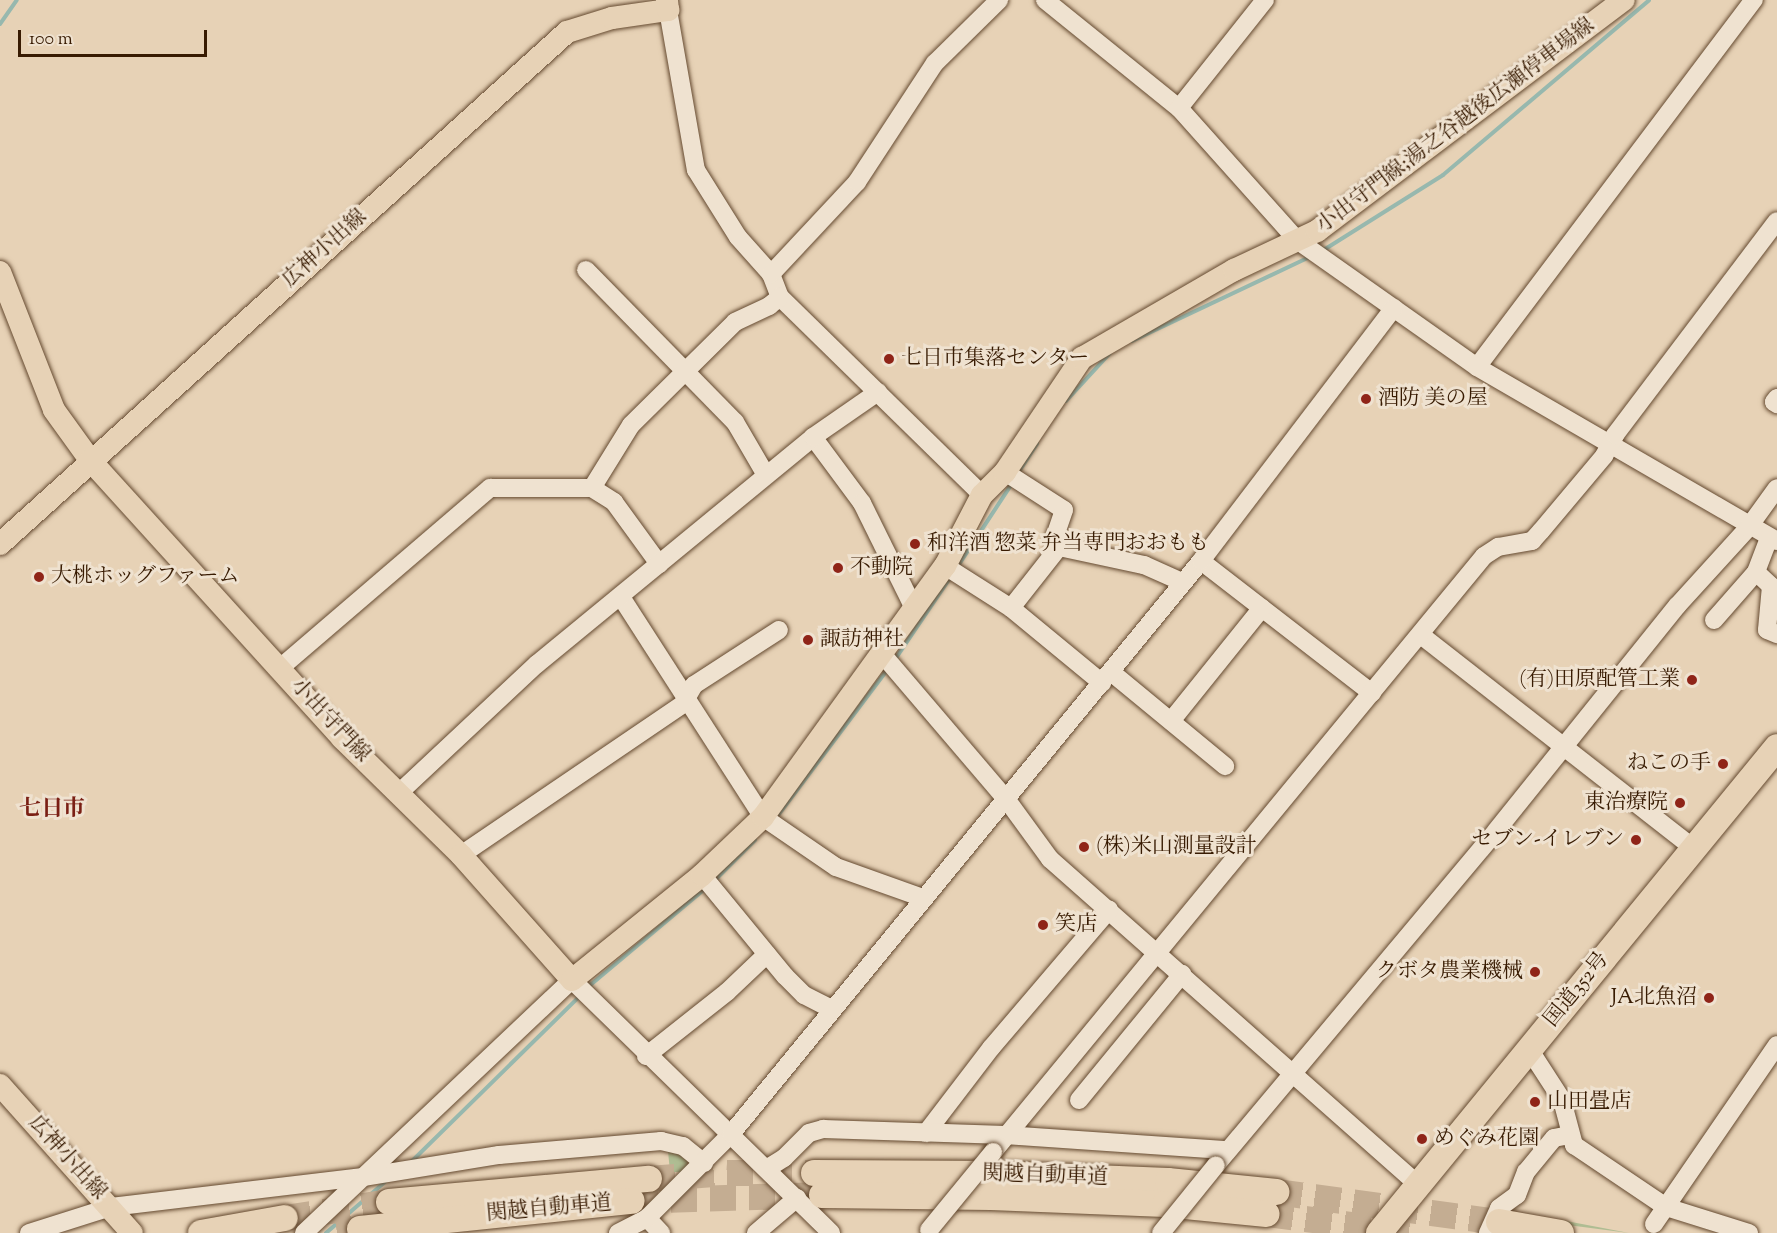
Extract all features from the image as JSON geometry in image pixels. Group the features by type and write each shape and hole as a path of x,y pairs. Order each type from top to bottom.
{"highway":[{"name":"国道352号","path":"1381,1232 1777,747"},
{"name":"関越自動車道","path":"818,1184 1017,1174 1168,1181 1271,1203"},
{"name":"関越自動車道","path":"389,1202 649,1179"},
{"name":"関越自動車道","path":"360,1229 640,1210"},
{"path":"201,1233 294,1225"},
{"path":"1493,1227 1561,1233"}],"main road":[{"name":"小出守門線;湯之谷越後広瀬停車場線","path":"572,980 702,875 763,817 883,655 913,606 945,566 982,495 1005,471 1082,358 1234,270 1317,231 1624,0"},
{"name":"広神小出線","path":"0,544 90,460 567,32 612,18 668,5"},
{"path":"0,272 45,391 90,460"},
{"name":"小出守門線","path":"90,460 342,738 400,792 461,855 572,980"},
{"name":"広神小出線","path":"0,1085 121,1219"}],"street":[{"path":"771,274 857,182 935,63 999,0"},
{"path":"1045,0 1179,108 1297,240 1477,366 1748,528 1773,539 1756,572 1714,620"},
{"path":"1179,108 1255,8 1265,0"},
{"path":"1477,366 1754,0"},
{"path":"668,5 696,170 738,237 771,274 780,297 982,495"},
{"path":"928,1232 1005,1135 1372,693 1422,636 1484,556 1498,548 1532,541 1604,456 1609,445 1777,221"},
{"path":"585,270 688,371 735,423 766,475"},
{"path":"591,488 631,425 735,322 769,306 780,297"},
{"path":"618,1233 640,1210 704,1163 731,1134 831,1009 1007,800 1201,561 1394,308"},
{"path":"400,792 537,664 813,437 878,392"},
{"path":"1777,398 1774,402 1777,405"},
{"path":"813,437 862,503 913,606"},
{"path":"1005,471 1064,510 1054,539 1059,547 1144,565 1182,582"},
{"path":"280,668 490,488 591,488 614,502 659,564"},
{"path":"1161,1233 1227,1150 1293,1076 1563,748 1677,606 1748,528 1777,488"},
{"path":"1011,608 1059,547"},
{"path":"1201,561 1372,693"},
{"path":"945,566 1011,608 1170,721 1225,766"},
{"path":"1756,572 1771,586 1767,630 1777,634"},
{"path":"621,597 763,817 836,867 923,898"},
{"path":"1170,721 1262,608"},
{"path":"461,855 683,704 694,685 779,630"},
{"path":"1422,636 1693,848"},
{"path":"883,655 1007,800 1050,859 1159,952 1293,1076 1418,1185"},
{"path":"702,875 804,995 831,1009"},
{"path":"926,1132 991,1048 1108,910"},
{"path":"646,1056 728,992 767,954"},
{"path":"1078,1100 1182,974"},
{"path":"294,1225 363,1177 572,980 646,1056 768,1168 828,1232"},
{"path":"1654,1224 1777,1045"},
{"path":"1529,1049 1562,1100 1574,1145 1666,1207 1749,1233"},
{"path":"768,1168 784,1158 809,1133 823,1129 1005,1135 1227,1150"},
{"path":"1493,1227 1499,1208 1517,1195 1526,1172 1554,1138 1570,1135"},
{"path":"29,1233 499,1155 661,1141 683,1146 704,1163"},
{"path":"756,1233 796,1198"},
{"path":"640,1210 662,1233"}],"green space":[{"path":"668,1151 685,1157 690,1164 686,1172 670,1172"},
{"path":"1561,1220 1629,1233 1560,1224"}],"waterway":[{"path":"0,24 17,0"},
{"path":"1322,251 1443,175 1649,0"},
{"path":"1132,341 1310,257"},
{"path":"1066,401 1110,353"},
{"path":"1018,473 1037,444"},
{"path":"958,566 1013,482"},
{"path":"894,661 950,578"},
{"path":"779,814 888,669"},
{"path":"714,881 755,840"},
{"path":"588,987 706,888"},
{"path":"411,1162 581,995"},
{"name":"関越自動車道","path":"326,1233 386,1181"}],"tunnel":[{"path":"649,1179 727,1173 814,1173"},
{"path":"1276,1192 1499,1222"},
{"path":"632,1201 822,1195"},
{"path":"285,1218 389,1202"},
{"path":"1267,1214 1414,1233"},
{"path":"337,1233 360,1229"}],"place":[{"name":"七日市集落センター","path":"889,359"},
{"name":"酒防 美の屋","path":"1366,399"},
{"name":"和洋酒 惣菜 弁当専門おおもも","path":"915,544"},
{"name":"不動院","path":"838,568"},
{"name":"大桃ホッグファーム","path":"39,577"},
{"name":"諏訪神社","path":"808,640"},
{"name":"(有)田原配管工業","path":"1692,680"},
{"name":"ねこの手","path":"1723,764"},
{"name":"東治療院","path":"1680,803"},
{"name":"セブン-イレブン","path":"1636,840"},
{"name":"(株)米山測量設計","path":"1084,847"},
{"name":"笑店","path":"1043,925"},
{"name":"クボタ農業機械","path":"1535,972"},
{"name":"JA北魚沼","path":"1709,998"},
{"name":"山田畳店","path":"1535,1102"},
{"name":"めぐみ花園","path":"1422,1139"}],"district":[{"name":"七日市","path":"52,811"}]}
